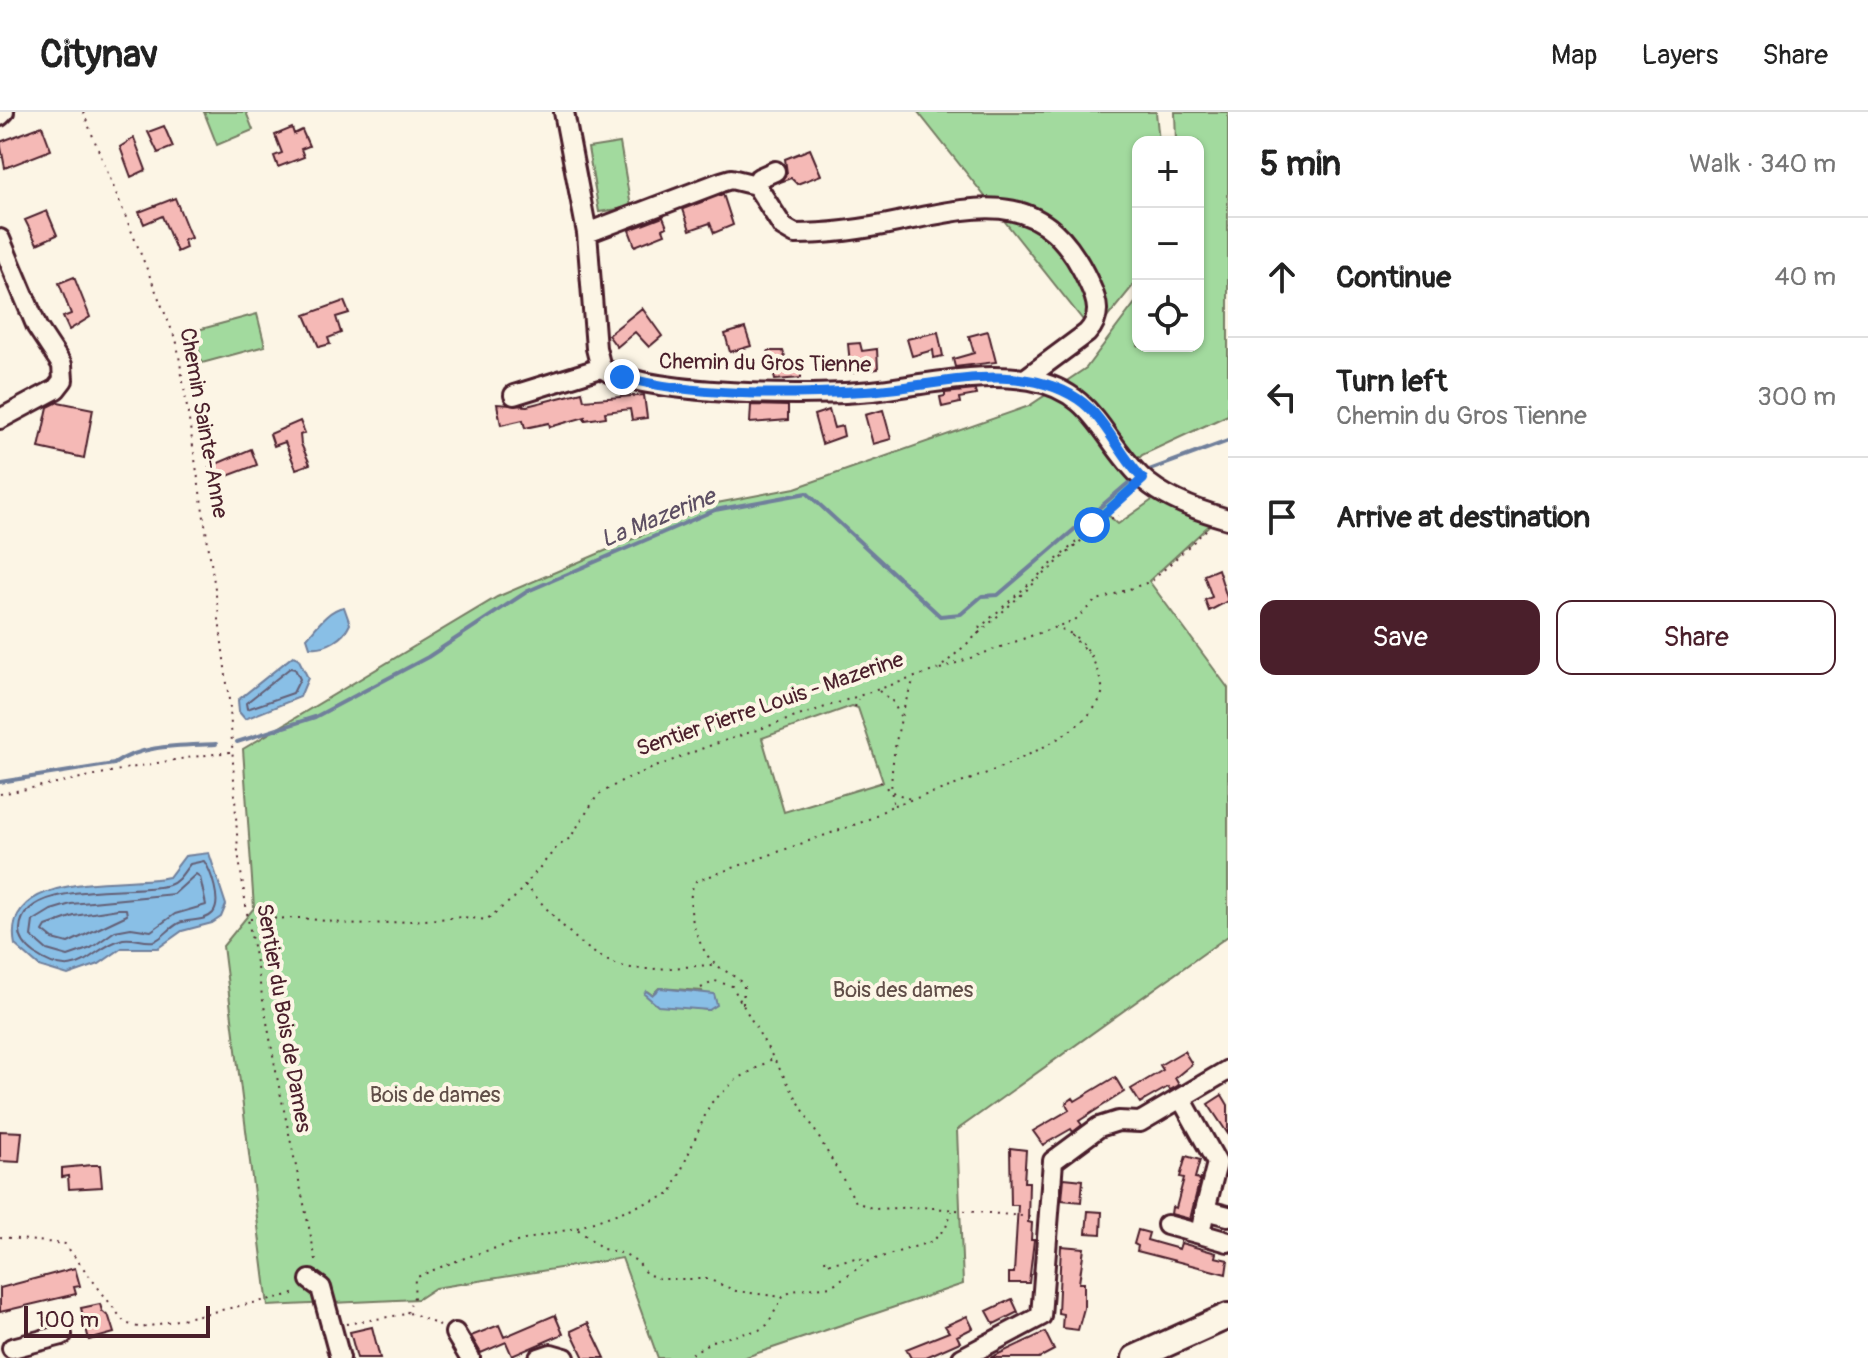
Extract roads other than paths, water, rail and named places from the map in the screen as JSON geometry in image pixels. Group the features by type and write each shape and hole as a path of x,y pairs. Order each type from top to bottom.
{"main road":[{"path":"1135,1358 1197,1327 1228,1316"}],"street":[{"path":"514,395 601,368 596,348 587,233 564,112"},
{"path":"777,176 759,178 762,191 783,227 795,234 880,225 993,207 1005,207 1045,222 1072,252 1096,299 1098,314 1095,324 1087,333 1025,379"},
{"path":"587,233 731,179 762,191"},
{"path":"0,239 37,327 62,365 63,380 56,389 0,419"},
{"name":"Chemin du Gros Tienne","path":"601,368 648,384 793,392 867,391 973,380 1025,379 1060,389 1091,410 1149,485 1224,518"},
{"path":"962,1358 1041,1316 1053,1161 1099,1127 1118,1121 1140,1122 1228,1070"},
{"path":"1181,1098 1217,1163 1200,1234"},
{"path":"1205,1210 1228,1216"},
{"path":"1167,1225 1228,1242"},
{"path":"315,1284 334,1326 340,1358"},
{"path":"455,1333 470,1358"},
{"path":"12,1348 41,1349 62,1335"},
{"path":"539,1358 551,1354 565,1358"}],"water":[{"path":"344,607 350,624 344,634 329,644 310,647 307,638 315,628 328,615"},
{"path":"293,656 298,658 308,678 300,697 245,719 239,712 238,700"},
{"path":"209,853 226,905 221,917 212,923 182,931 158,948 122,948 99,964 68,975 39,966 15,945 16,920 27,903 46,892 71,886 169,877 185,856"},
{"path":"660,988 714,994 717,1005 709,1010 658,1006 644,994 646,991 652,995"}],"waterway":[{"name":"La Mazerine","path":"1144,472 1228,441"},
{"name":"La Mazerine","path":"237,742 315,717 428,657 528,591 715,510 807,493 940,616 961,614 982,596 998,595 1134,478"},
{"name":"La Mazerine","path":"0,782 114,764 150,749 216,744"}],"park label":[{"name":"Bois des dames","path":"903,990"},
{"name":"Bois de dames","path":"435,1095"}]}
